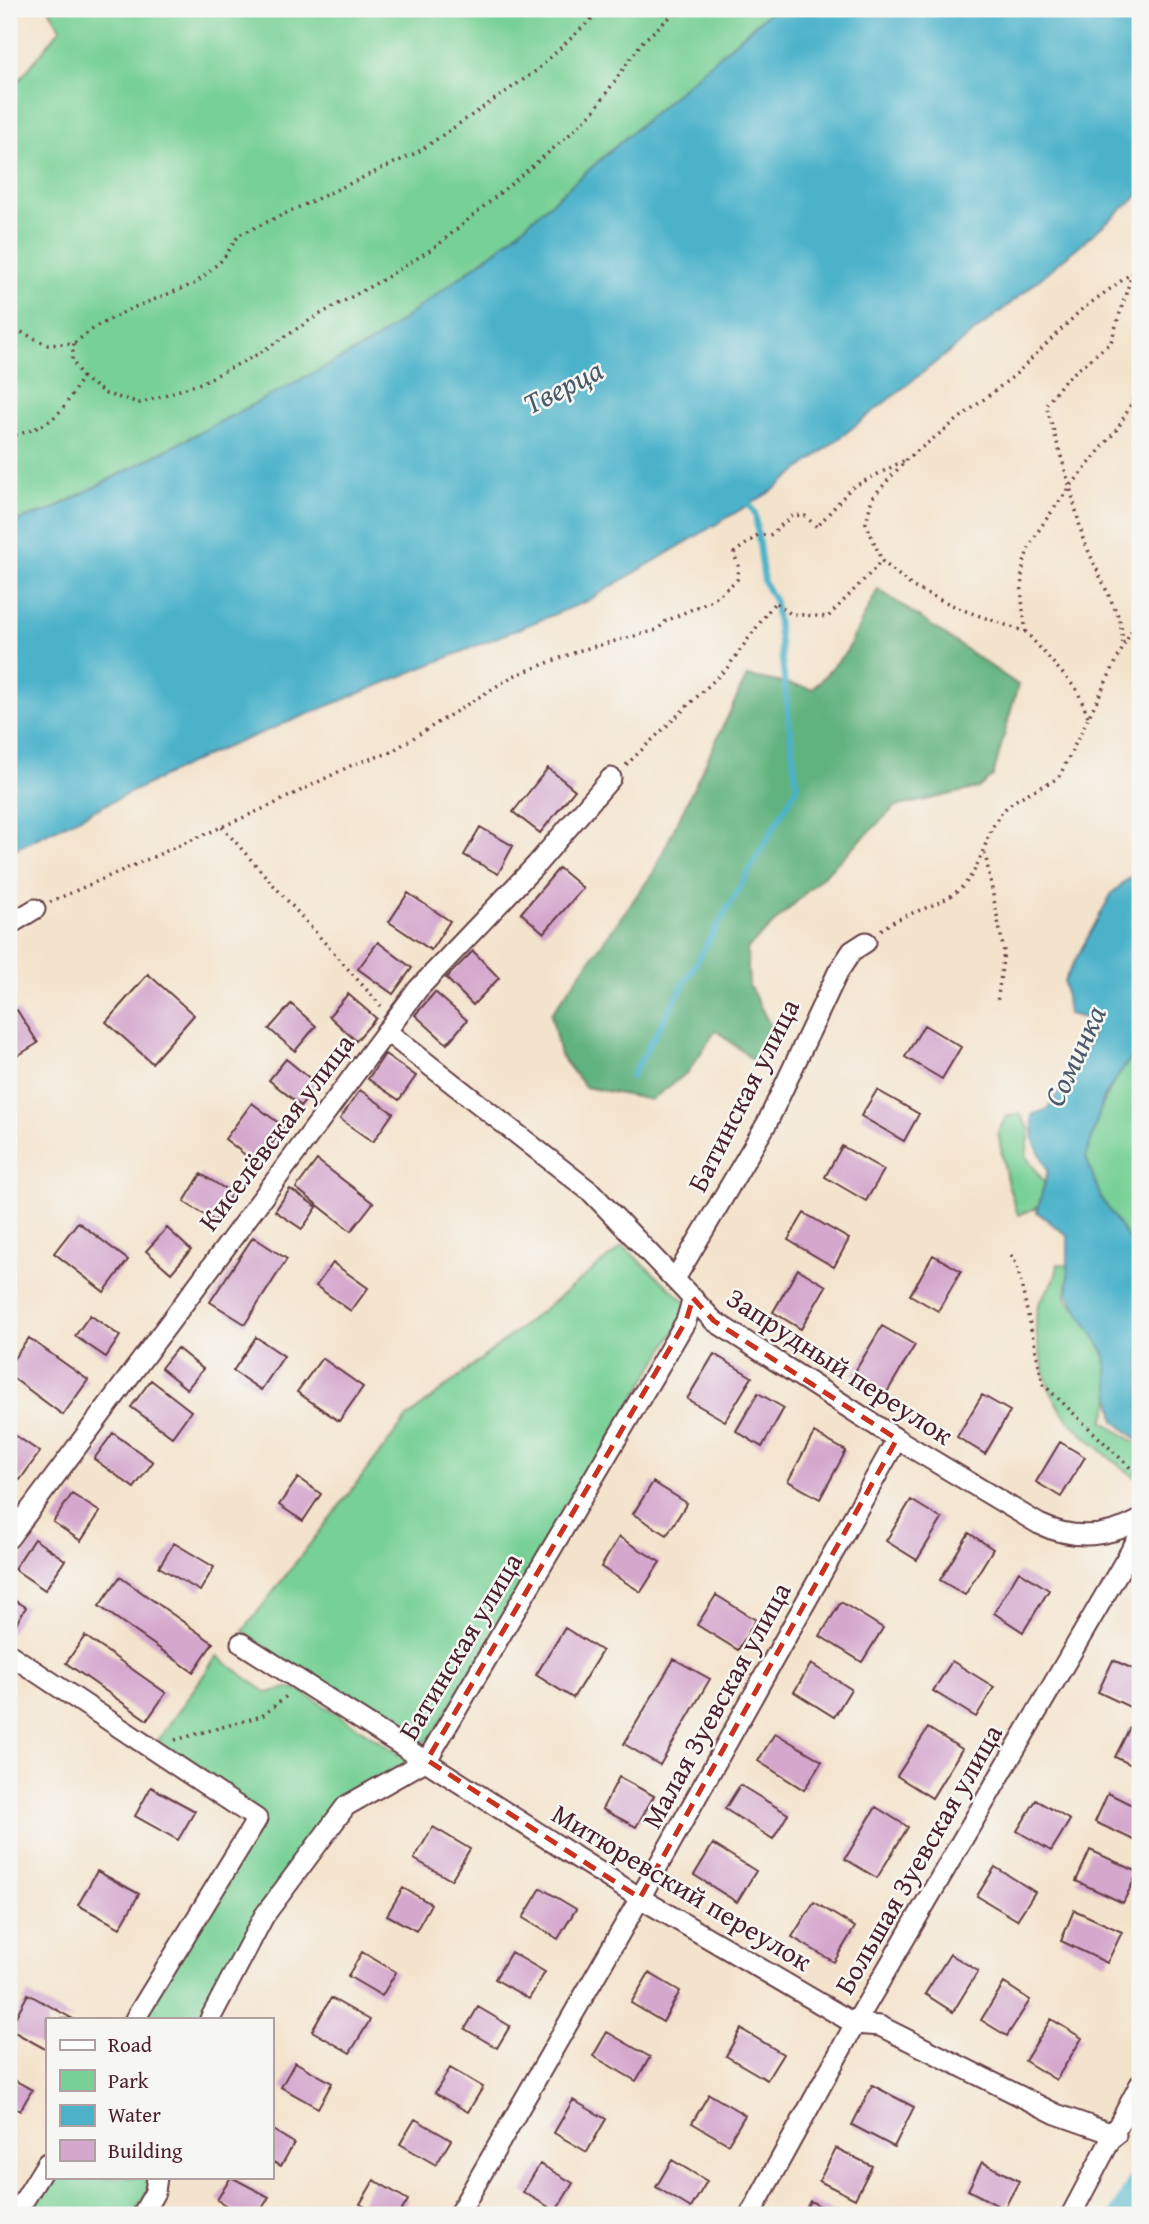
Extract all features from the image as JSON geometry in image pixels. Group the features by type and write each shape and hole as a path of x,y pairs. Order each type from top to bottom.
{"street":[{"name":"Киселёвская улица","path":"9,1538 387,1023 536,865 611,778"},
{"path":"9,925 35,909"},
{"name":"Батинская улица","path":"675,1279 767,1123 838,971 852,951 866,942"},
{"name":"Запрудный переулок","path":"387,1023 592,1193 714,1321 897,1439 1051,1529 1091,1535 1117,1531 1140,1520"},
{"name":"Батинская улица","path":"211,2018 264,1916 346,1806 427,1760 686,1321 693,1298"},
{"name":"Малая Зуевская улица","path":"458,2215 640,1898 897,1439"},
{"name":"Большая Зуевская улица","path":"750,2215 855,2024 1140,1535"},
{"name":"Митюревский переулок","path":"241,1643 640,1898 855,2024 880,2026 1056,2114 1116,2135"},
{"path":"9,1654 146,1748 257,1819 136,2018"},
{"path":"1071,2215 1116,2135 1140,2084"},
{"path":"15,2215 46,2165"},
{"path":"142,2215 155,2192 157,2178"}],"path":[{"path":"9,326 48,345 74,343 97,326 130,309 196,283 223,259 239,236 418,152 536,71 602,9"},
{"path":"74,343 72,360 82,377 106,394 140,403 201,383 258,354 315,317 438,245 594,111 642,42 679,9"},
{"path":"35,909 222,827 354,764 388,753 513,676 580,650 657,630 666,621 712,600 737,580 739,568 734,553 758,535 770,535 793,516 805,516 817,527 851,488 907,459 1015,375 1081,310 1132,273 1140,272"},
{"path":"1123,645 1120,620 1083,539 1046,405 1064,381 1111,342 1132,273"},
{"path":"9,438 35,430 62,412 82,377"},
{"path":"1026,632 1020,568 1031,539 1118,428 1140,388"},
{"path":"907,459 873,498 869,510 866,523 881,561 913,587 963,610 1026,632 1077,690 1088,716"},
{"path":"611,778 691,706 727,668 775,602 791,614 828,617 881,561"},
{"path":"866,942 888,924 943,900 963,886 985,852 998,818 1022,794 1039,790 1059,777 1140,613"},
{"path":"222,827 387,1023"},
{"path":"985,852 1004,952 997,1003"},
{"path":"1011,1255 1017,1265 1044,1384 1140,1477"},
{"path":"146,1748 262,1716 301,1683"}],"highlighted area":[{"path":"693,1298 714,1321 897,1439 640,1898 427,1760 686,1321"}],"green space":[{"path":"49,9 773,9 498,249 371,344 49,511 9,523 9,93 61,28"},
{"path":"878,589 1018,685 993,776 978,788 895,807 747,949 749,985 773,1031 754,1061 716,1030 688,1072 651,1100 585,1087 560,1055 551,1014 653,873 747,676 813,689 846,652"},
{"path":"1140,1045 1140,1250 1123,1233 1107,1209 1093,1182 1086,1159 1091,1134 1106,1098 1124,1064"},
{"path":"1020,1114 1030,1130 1026,1156 1051,1192 1036,1208 1018,1215 1007,1181 998,1132 1006,1117"},
{"path":"623,1246 686,1302 682,1319 432,1736 416,1749 293,1672 243,1631 407,1418"},
{"path":"1058,1264 1069,1265 1066,1298 1089,1324 1106,1354 1112,1387 1103,1421 1140,1446 1140,1480 1110,1458 1075,1426 1060,1409 1050,1388 1038,1344 1036,1316 1038,1306 1055,1279"},
{"path":"217,1656 267,1693 287,1688 301,1691 410,1761 341,1801 205,2018 143,2018 263,1820 159,1752 159,1739"},
{"path":"46,2178 150,2178 146,2194 134,2215 22,2215"}],"water":[{"name":"Тверца","path":"773,9 1140,9 1140,194 1015,300 772,491 587,601 207,755 9,852 9,523 49,511 371,343 498,249"},
{"path":"1140,869 1140,1045 1105,1095 1086,1157 1101,1198 1132,1244 1140,1250 1140,1442 1115,1421 1104,1352 1068,1294 1068,1236 1037,1212 1048,1170 1034,1141 1032,1115 1048,1109 1085,1054 1097,1021 1068,1014 1064,981 1112,893"}],"building":[{"path":"548,768 575,790 540,833 513,812"},
{"path":"480,827 513,846 498,874 464,855"},
{"path":"559,868 583,888 544,933 521,913"},
{"path":"408,893 450,921 431,950 389,922"},
{"path":"378,942 412,968 393,994 358,969"},
{"path":"473,951 499,978 473,1005 446,978"},
{"path":"148,974 194,1015 152,1063 106,1022"},
{"path":"435,992 467,1020 447,1044 415,1015"},
{"path":"348,994 376,1018 356,1041 329,1016"},
{"path":"291,1004 316,1026 295,1051 269,1029"},
{"path":"17,1010 38,1043 9,1061 9,1015"},
{"path":"924,1025 961,1047 942,1079 905,1057"},
{"path":"385,1054 416,1076 399,1100 368,1079"},
{"path":"286,1059 318,1085 301,1106 269,1080"},
{"path":"360,1090 393,1113 373,1142 340,1119"},
{"path":"877,1090 919,1114 904,1141 861,1116"},
{"path":"252,1103 284,1127 257,1164 225,1139"},
{"path":"842,1146 884,1170 866,1201 825,1177"},
{"path":"317,1160 373,1203 351,1231 296,1188"},
{"path":"201,1174 232,1193 215,1221 184,1202"},
{"path":"290,1189 317,1207 302,1229 275,1211"},
{"path":"804,1213 849,1239 834,1267 788,1240"},
{"path":"78,1222 128,1260 104,1292 54,1253"},
{"path":"167,1228 191,1250 171,1273 146,1251"},
{"path":"253,1237 287,1259 245,1324 210,1302"},
{"path":"933,1255 961,1271 938,1311 910,1295"},
{"path":"333,1263 368,1288 351,1311 316,1286"},
{"path":"798,1269 826,1286 801,1329 773,1312"},
{"path":"90,1315 120,1336 106,1357 75,1336"},
{"path":"882,1326 915,1345 886,1394 853,1375"},
{"path":"256,1337 284,1356 261,1390 233,1371"},
{"path":"29,1338 88,1380 63,1415 9,1375 9,1365"},
{"path":"177,1348 203,1369 187,1389 161,1368"},
{"path":"714,1354 752,1377 725,1421 687,1399"},
{"path":"322,1358 363,1387 339,1421 297,1392"},
{"path":"151,1380 191,1411 172,1437 131,1407"},
{"path":"758,1393 784,1408 762,1447 736,1431"},
{"path":"982,1395 1010,1411 985,1454 957,1437"},
{"path":"9,1431 40,1452 20,1480 9,1473"},
{"path":"113,1433 153,1462 134,1488 94,1459"},
{"path":"814,1433 846,1451 820,1499 788,1481"},
{"path":"1060,1442 1085,1457 1061,1497 1036,1482"},
{"path":"298,1478 321,1494 303,1521 279,1505"},
{"path":"653,1482 687,1503 667,1535 633,1514"},
{"path":"72,1494 100,1512 81,1541 53,1522"},
{"path":"911,1500 942,1519 917,1560 886,1541"},
{"path":"969,1533 993,1549 965,1595 940,1580"},
{"path":"619,1537 660,1562 641,1592 601,1567"},
{"path":"34,1539 65,1560 45,1590 14,1569"},
{"path":"174,1543 214,1567 200,1591 159,1567"},
{"path":"1019,1571 1049,1590 1023,1632 994,1613"},
{"path":"120,1577 213,1643 193,1672 99,1606"},
{"path":"716,1595 756,1620 738,1650 697,1625"},
{"path":"9,1597 26,1607 11,1632 9,1631"},
{"path":"841,1602 883,1628 862,1662 820,1636"},
{"path":"565,1628 602,1651 573,1698 536,1675"},
{"path":"85,1636 166,1693 147,1720 66,1663"},
{"path":"674,1659 710,1679 660,1765 624,1744"},
{"path":"1113,1660 1140,1672 1140,1701 1136,1710 1098,1692"},
{"path":"952,1661 994,1687 976,1717 933,1691"},
{"path":"811,1664 851,1689 834,1717 794,1692"},
{"path":"1130,1727 1140,1732 1140,1769 1115,1757"},
{"path":"928,1728 962,1749 932,1798 897,1776"},
{"path":"775,1733 822,1761 804,1790 758,1761"},
{"path":"619,1777 654,1796 636,1827 602,1809"},
{"path":"740,1785 788,1814 773,1839 725,1809"},
{"path":"151,1787 195,1811 178,1840 135,1816"},
{"path":"1108,1793 1140,1809 1140,1843 1095,1822"},
{"path":"1036,1800 1070,1820 1051,1851 1017,1831"},
{"path":"876,1807 908,1827 877,1878 845,1859"},
{"path":"433,1827 470,1849 451,1880 414,1859"},
{"path":"713,1844 756,1871 737,1902 694,1875"},
{"path":"1090,1850 1138,1872 1123,1903 1076,1881"},
{"path":"995,1867 1035,1892 1017,1920 977,1896"},
{"path":"97,1871 139,1894 120,1928 78,1905"},
{"path":"403,1888 431,1904 416,1931 387,1915"},
{"path":"541,1888 576,1909 558,1939 523,1918"},
{"path":"814,1902 855,1927 834,1962 792,1937"},
{"path":"1074,1910 1122,1932 1107,1963 1061,1941"},
{"path":"362,1952 396,1972 382,1996 348,1976"},
{"path":"511,1952 545,1972 529,1999 495,1979"},
{"path":"950,1954 978,1971 953,2012 925,1994"},
{"path":"649,1973 680,1991 663,2022 631,2003"},
{"path":"1004,1983 1030,2000 1007,2036 981,2020"},
{"path":"28,1994 71,2018 46,2018 46,2049 9,2029"},
{"path":"331,1998 370,2020 350,2053 312,2031"},
{"path":"478,2007 510,2026 497,2048 465,2029"},
{"path":"1051,2019 1082,2038 1056,2080 1025,2061"},
{"path":"741,2029 783,2054 767,2080 726,2056"},
{"path":"607,2032 650,2057 636,2081 593,2056"},
{"path":"295,2062 332,2083 318,2108 281,2087"},
{"path":"450,2068 483,2087 468,2112 435,2093"},
{"path":"9,2077 32,2090 20,2111 9,2105"},
{"path":"872,2085 914,2107 894,2147 852,2125"},
{"path":"709,2094 745,2115 728,2144 692,2123"},
{"path":"573,2100 606,2119 587,2152 554,2133"},
{"path":"415,2119 451,2140 436,2165 400,2144"},
{"path":"273,2130 294,2143 281,2166 273,2162"},
{"path":"836,2148 872,2166 855,2199 819,2181"},
{"path":"672,2160 707,2181 691,2208 656,2187"},
{"path":"982,2162 1019,2181 1004,2209 968,2190"},
{"path":"540,2164 573,2183 556,2211 523,2192"},
{"path":"230,2178 269,2197 258,2215 242,2215 217,2200"},
{"path":"374,2180 408,2200 399,2215 379,2215 360,2204"},
{"path":"810,2201 839,2215 803,2215"}],"waterway":[{"path":"631,1077 797,787 775,602 764,582 755,513 744,498"},
{"path":"1121,2215 1140,2178"}],"water label":[{"name":"Соминка","path":"1075,1056"}]}
